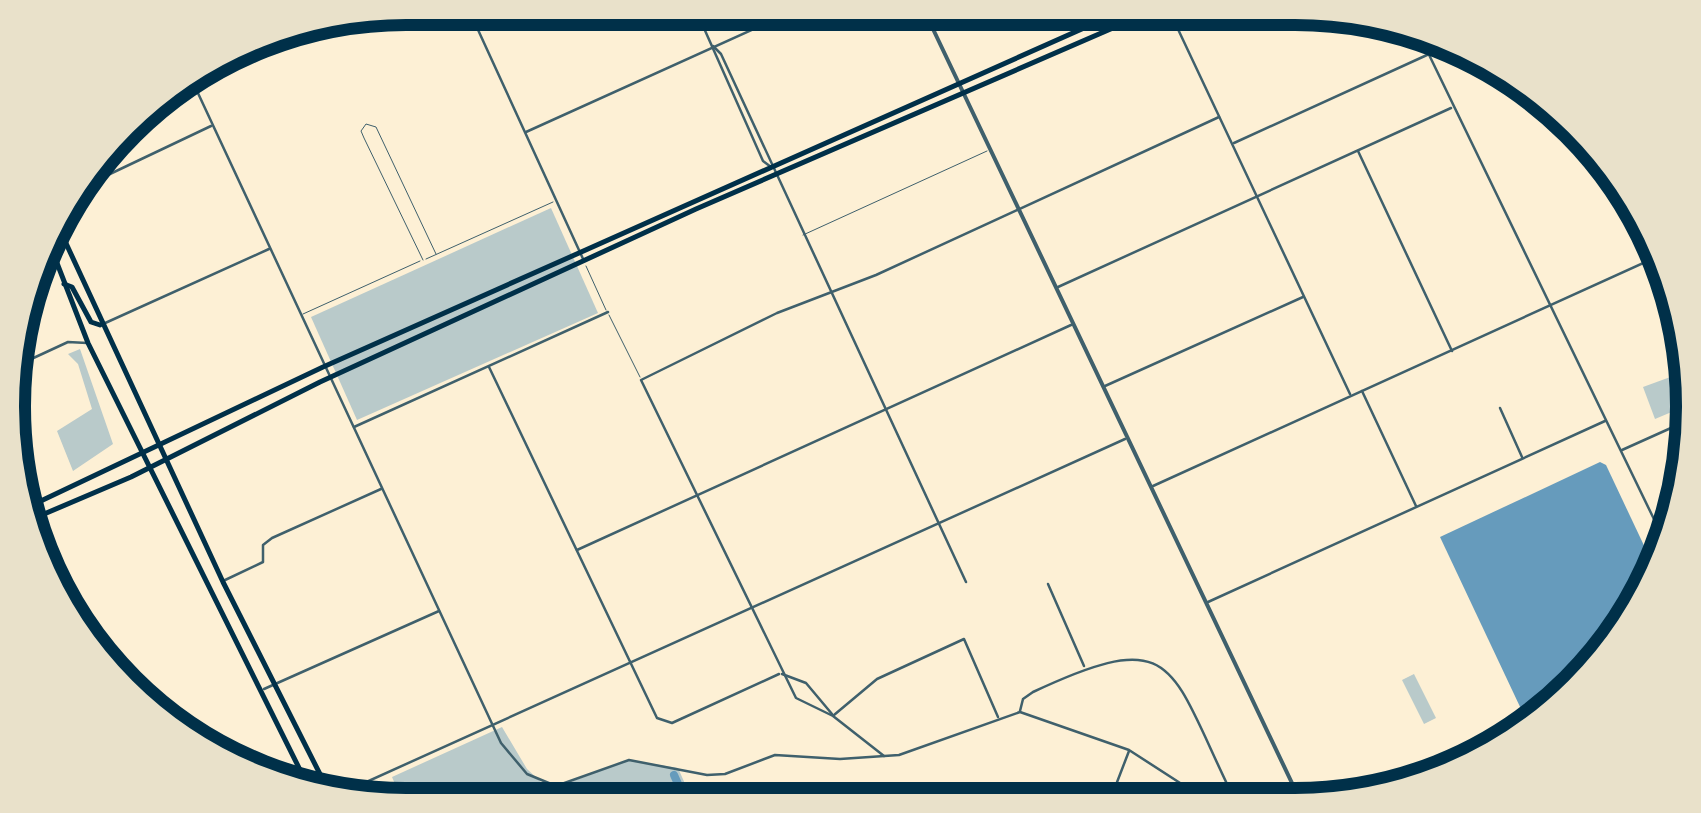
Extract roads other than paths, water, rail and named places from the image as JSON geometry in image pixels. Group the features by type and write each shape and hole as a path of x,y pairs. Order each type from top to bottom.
{"main road":[{"path":"37,503 453,308 774,172 800,166 908,104 1089,25"},
{"path":"41,515 148,469 330,378 585,262 774,172 796,156 913,113 1118,25"},
{"path":"1018,55 1023,65"},
{"path":"993,66 997,76"},
{"path":"908,104 913,113"},
{"path":"796,156 800,166"},
{"path":"64,239 158,447 322,779"},
{"path":"55,259 88,343 148,469 301,773"},
{"path":"64,284 72,287 91,322 100,325"}],"street":[{"path":"476,25 585,262"},
{"path":"704,25 722,54 966,582"},
{"path":"526,132 762,25"},
{"path":"931,25 1294,788"},
{"path":"1176,25 1351,396"},
{"path":"1425,48 1657,525"},
{"path":"1232,144 1428,54"},
{"path":"196,89 494,725 518,766 541,782 556,786 629,760 707,775 725,774 775,755 840,760 915,752 998,717 1020,712 1129,750 1189,788"},
{"path":"1056,288 1453,107"},
{"path":"833,716 801,702 781,674 642,380 829,290 876,274 1219,116"},
{"path":"101,178 212,125"},
{"path":"1357,150 1452,351"},
{"path":"1151,487 1645,262 1619,207"},
{"path":"100,325 270,248"},
{"path":"1103,386 1304,297"},
{"path":"354,428 608,312"},
{"path":"576,550 1074,324"},
{"path":"28,361 68,342 88,343"},
{"path":"489,367 658,718 665,724 781,674 806,684 833,716 885,756"},
{"path":"1362,391 1416,508"},
{"path":"1500,408 1523,459"},
{"path":"1206,603 1606,420"},
{"path":"1621,451 1675,426"},
{"path":"359,785 1128,438"},
{"path":"223,582 263,562 264,545 272,538 383,488"},
{"path":"1048,584 1085,668"},
{"path":"259,691 440,610"},
{"path":"833,716 877,678 964,639 998,717"},
{"path":"1020,712 1023,699 1033,692 1085,668 1118,658 1140,658 1154,663 1180,685 1228,788"},
{"path":"1115,788 1129,750"}],"lane":[{"path":"423,260 361,131 366,124 376,127 436,254"},
{"path":"804,235 990,149"},
{"path":"300,316 557,200"},
{"path":"585,262 642,380"}],"water":[{"path":"1600,462 1606,465 1647,552 1625,597 1597,639 1564,676 1523,712 1440,537"}],"waterway":[{"path":"674,775 680,788"}]}
